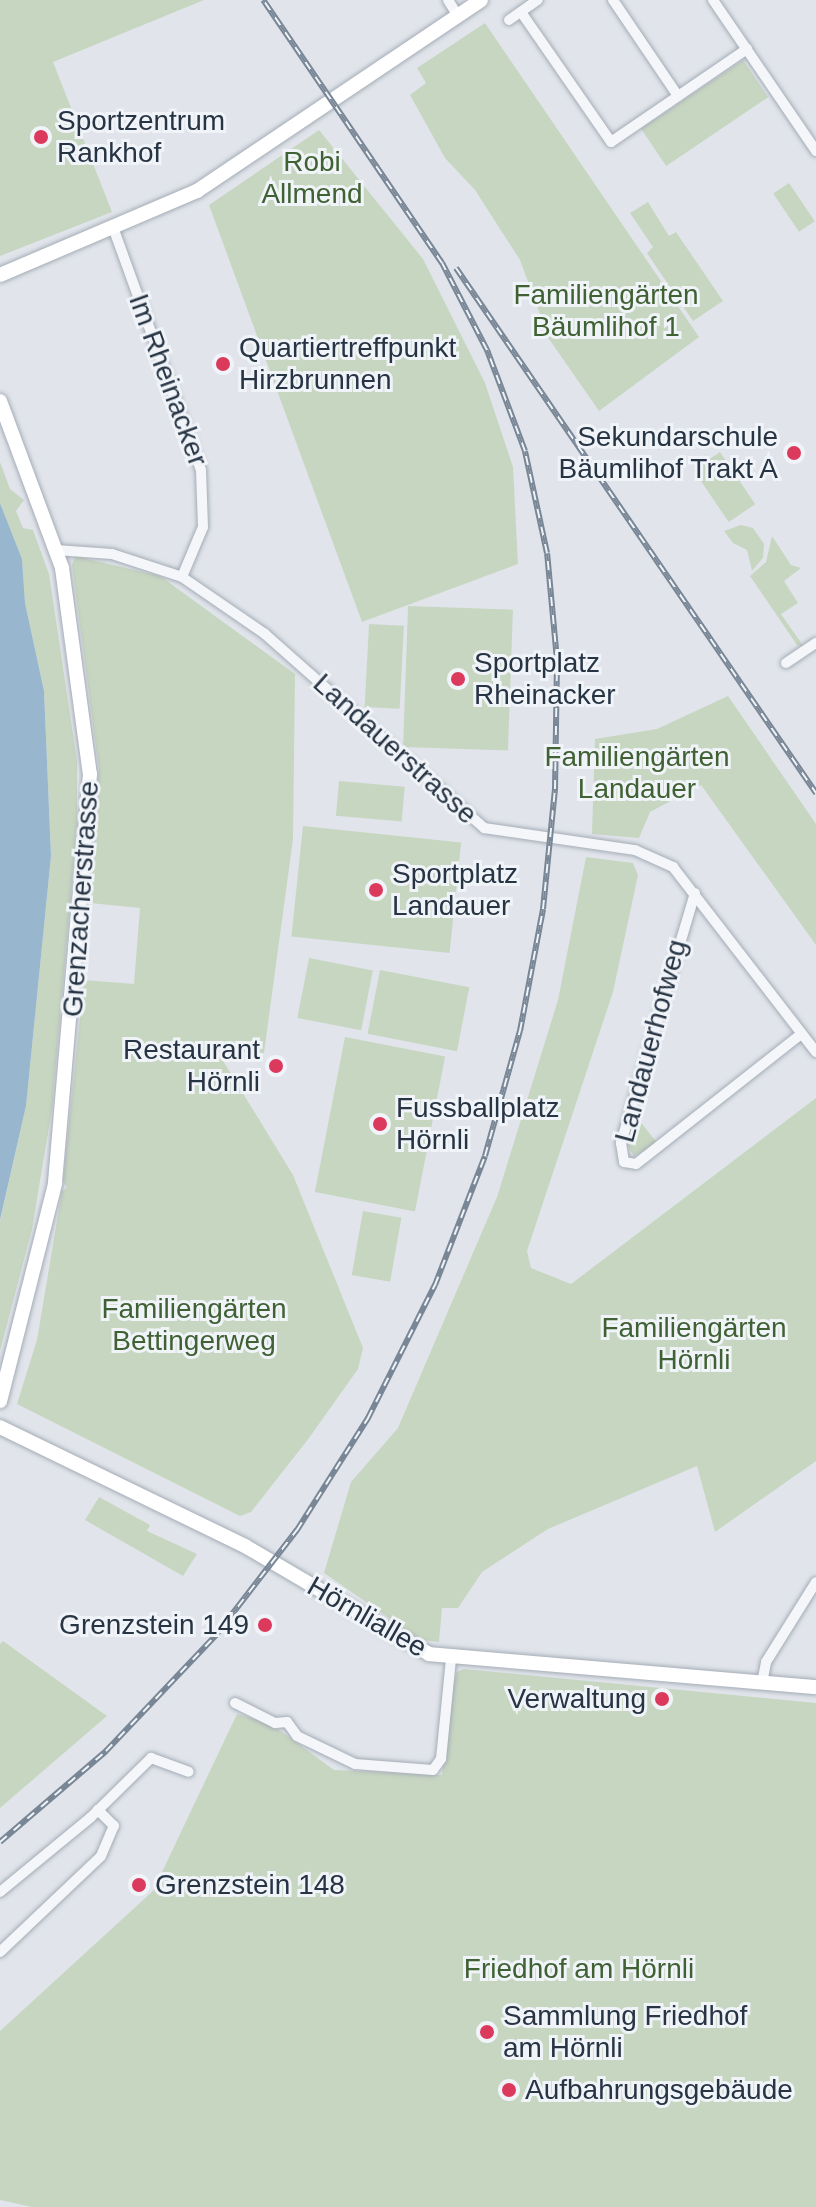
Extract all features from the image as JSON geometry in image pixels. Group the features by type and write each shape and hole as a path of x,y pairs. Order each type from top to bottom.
{"street":[{"path":"448,0 458,16"},
{"path":"0,275 114,230 239,166 481,0"},
{"path":"509,20 538,0"},
{"path":"613,0 678,96"},
{"path":"713,0 816,151"},
{"path":"521,12 611,142 747,49"},
{"name":"Im Rheinacker","path":"114,230 201,470 203,527 182,577"},
{"name":"Grenzacherstrasse","path":"0,401 56,550 84,709 89,822 55,1184 32,1291 0,1401"},
{"name":"Landauerstrasse","path":"56,550 112,554 182,577 265,634 484,828 645,852 673,867 816,1052"},
{"path":"786,663 816,643"},
{"name":"Landauerhofweg","path":"695,893 621,1143 624,1162 636,1164 800,1035"},
{"name":"Hörnliallee","path":"0,1427 245,1546 405,1641 451,1659 816,1687"},
{"path":"762,1683 776,1646 816,1582"},
{"path":"235,1703 275,1723 287,1722 297,1736 355,1764 433,1770 441,1759 451,1659"},
{"path":"0,1892 98,1810 151,1758 189,1772"},
{"path":"0,1952 101,1856 114,1826 98,1810"}],"green space":[{"name":"Sportzentrum Rankhof","path":"0,0 204,0 53,62 112,212 0,256"},
{"name":"Familiengärten Bäumlihof 1","path":"485,23 699,337 599,411 549,339 520,260 475,190 445,158 410,95 426,83 417,68"},
{"path":"743,60 768,97 666,166 641,129"},
{"name":"Robi Allmend","path":"319,130 423,259 485,383 513,467 518,564 362,622 209,205"},
{"path":"789,183 815,221 799,232 773,194"},
{"path":"648,202 669,236 676,232 723,301 693,321 647,253 653,247 630,213"},
{"path":"720,452 755,504 729,522 693,470"},
{"path":"0,462 10,489 24,500 16,511 23,528 33,530 49,574 77,761 77,821 52,1109 32,1229 0,1351 0,1221 26,1106 51,856 44,691 25,603 22,559 0,503"},
{"path":"741,525 753,528 764,544 763,558 752,571 747,550 733,543 724,531"},
{"path":"772,536 791,565 801,568 784,581 798,603 781,614 804,647 797,645 750,576 766,562"},
{"name":"Familiengärten Bettingerweg","path":"75,556 160,576 295,674 293,839 264,1053 217,1051 293,1175 363,1348 358,1369 309,1438 251,1512 240,1516 17,1404 37,1340 62,1191 67,1188 63,1181 84,980 134,984 140,908 90,903 99,770 72,565"},
{"name":"Sportplatz Rheinacker","path":"408,606 513,610 508,751 403,747"},
{"path":"369,624 404,626 400,709 365,707"},
{"name":"Familiengärten Landauer","path":"728,696 816,824 816,945 701,785 650,812 639,838 592,834 595,739 657,729"},
{"path":"339,781 405,787 402,822 336,816"},
{"name":"Sportplatz Landauer","path":"303,826 461,843 450,953 291,936"},
{"name":"Familiengärten Hörnli","path":"586,857 633,863 638,875 613,992 527,1251 531,1268 571,1284 816,1098 816,1461 715,1532 697,1466 548,1529 482,1572 458,1608 442,1608 439,1642 421,1640 324,1573 351,1482 398,1428 497,1197 558,1000"},
{"path":"309,958 373,970 361,1030 297,1018"},
{"path":"380,970 469,987 457,1051 368,1034"},
{"name":"Fussballplatz Hörnli","path":"345,1037 445,1056 415,1212 315,1192"},
{"path":"636,1116 657,1143 634,1156 625,1142"},
{"path":"363,1211 401,1218 390,1282 352,1275"},
{"path":"99,1497 150,1525 147,1531 197,1554 183,1576 85,1520"},
{"path":"3,1641 107,1716 0,1808 0,1644"},
{"name":"Friedhof am Hörnli","path":"464,1669 816,1703 816,2207 32,2207 0,2200 0,2031 153,1891 237,1714 271,1724 334,1770 442,1775 452,1689 457,1672"}],"water":[{"path":"0,503 22,559 25,603 44,691 51,856 26,1106 0,1220"}],"railway":[{"path":"0,1842 106,1751 216,1635 297,1530 368,1418 435,1285 485,1156 520,1031 543,909 555,789 557,660 547,553 525,451 487,350 442,263 263,0"},
{"path":"456,268 816,793"}],"place":[{"name":"Sportzentrum Rankhof","path":"41,137"},
{"name":"Quartiertreffpunkt Hirzbrunnen","path":"223,364"},
{"name":"Sekundarschule Bäumlihof Trakt A","path":"794,453"},
{"name":"Sportplatz Rheinacker","path":"458,679"},
{"name":"Sportplatz Landauer","path":"376,890"},
{"name":"Restaurant Hörnli","path":"276,1066"},
{"name":"Fussballplatz Hörnli","path":"380,1124"},
{"name":"Grenzstein 149","path":"265,1625"},
{"name":"Verwaltung","path":"662,1699"},
{"name":"Grenzstein 148","path":"139,1885"},
{"name":"Sammlung Friedhof am Hörnli","path":"487,2032"},
{"name":"Aufbahrungsgebäude","path":"509,2090"}]}
